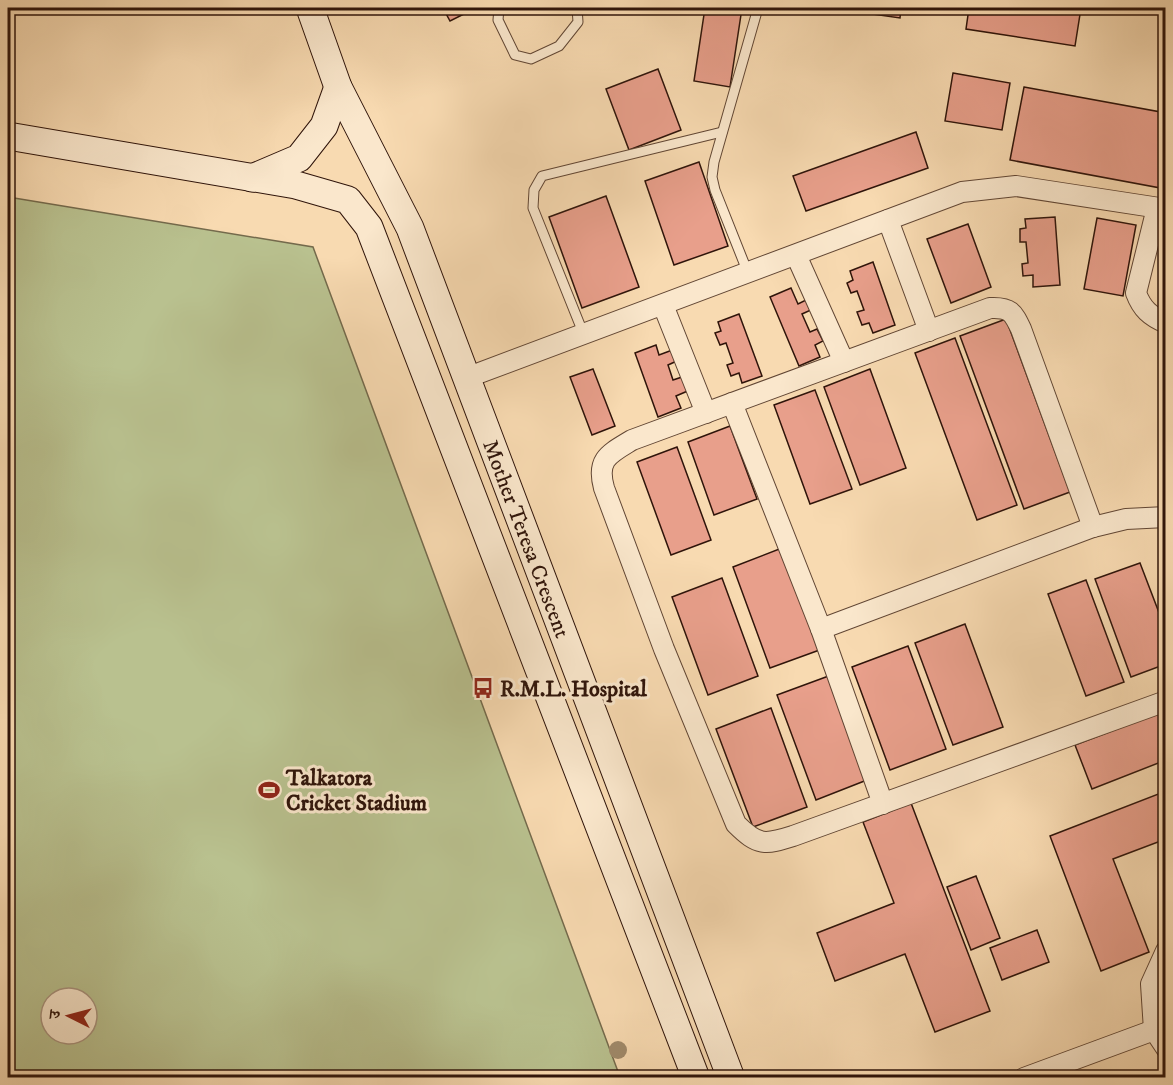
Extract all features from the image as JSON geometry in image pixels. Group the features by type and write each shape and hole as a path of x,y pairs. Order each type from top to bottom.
{"main road":[{"name":"Mother Teresa Crescent","path":"309,8 338,87 410,228 730,1077"},
{"path":"252,178 299,158 324,126 338,87"},
{"name":"Mother Teresa Crescent","path":"8,136 296,185 348,200 369,227 696,1077"}],"street":[{"path":"466,378 962,192 1016,186 1161,208 1136,293 1141,306 1149,315 1166,323"},
{"path":"888,220 929,331"},
{"path":"796,255 844,362"},
{"path":"663,305 706,413"},
{"path":"1093,527 1014,314 1003,308 990,308 632,440 610,453 602,463 600,475 664,649 736,824 748,836 770,843 1166,701"},
{"path":"732,403 820,629 883,804"},
{"path":"820,629 1093,527 1126,519 1166,517"},
{"path":"1166,951 1151,984 1154,1030 1166,1048"},
{"path":"1024,1077 1154,1030"}],"lane":[{"path":"499,8 498,20 514,55 531,59 559,46 578,22 577,8"},
{"path":"748,273 712,177 722,132 758,8"},
{"path":"584,335 533,208 534,190 542,176 722,132"}],"green space":[{"path":"8,197 313,247 620,1077 8,1077"}],"building":[{"path":"443,8 476,8 450,21"},
{"path":"705,8 742,8 730,87 694,81"},
{"path":"830,8 901,8 900,18"},
{"path":"969,8 1081,8 1075,46 966,29"},
{"path":"658,69 681,130 629,150 606,89"},
{"path":"953,73 1010,83 1002,130 945,121"},
{"path":"1024,87 1166,113 1166,189 1010,160"},
{"path":"916,132 928,168 806,211 793,176"},
{"path":"699,162 728,246 674,265 645,181"},
{"path":"606,196 639,287 582,308 549,217"},
{"path":"1055,217 1060,285 1033,287 1033,275 1023,276 1022,264 1028,263 1026,242 1020,242 1020,229 1026,228 1025,219"},
{"path":"1097,218 1136,225 1123,296 1084,289"},
{"path":"968,224 991,287 951,303 927,239"},
{"path":"873,262 895,325 873,333 869,323 862,325 857,312 864,310 857,291 851,293 847,283 853,280 850,271"},
{"path":"791,288 798,304 806,300 811,310 802,314 810,332 817,329 823,341 815,345 820,357 799,366 770,297"},
{"path":"739,314 762,376 742,383 739,373 731,376 727,365 733,363 726,343 720,345 715,333 721,331 718,322"},
{"path":"1006,319 1070,492 1024,509 960,336"},
{"path":"955,338 1017,505 977,520 915,353"},
{"path":"656,345 659,355 675,349 679,360 668,365 673,380 685,376 690,390 676,396 681,408 658,417 635,353"},
{"path":"593,369 615,426 592,435 570,377"},
{"path":"870,369 906,468 860,485 824,387"},
{"path":"815,390 852,489 810,504 774,405"},
{"path":"730,426 757,499 714,515 688,442"},
{"path":"677,447 711,540 671,555 637,462"},
{"path":"787,546 825,648 770,668 733,567"},
{"path":"1140,563 1166,631 1166,664 1131,677 1095,579"},
{"path":"722,578 758,676 708,695 672,597"},
{"path":"1086,580 1124,682 1086,696 1048,594"},
{"path":"965,624 1003,727 953,745 915,643"},
{"path":"908,646 946,749 890,770 852,667"},
{"path":"834,674 872,778 816,800 777,695"},
{"path":"771,708 807,807 753,827 716,729"},
{"path":"1166,710 1166,760 1092,789 1075,745"},
{"path":"1166,791 1166,839 1113,859 1149,952 1101,971 1050,836"},
{"path":"911,803 990,1011 935,1032 905,954 835,981 817,933 894,903 863,822"},
{"path":"976,876 1000,938 971,950 947,887"},
{"path":"1037,930 1049,962 1002,980 990,948"}],"place":[{"name":"R.M.L. Hospital","path":"483,688"},
{"name":"Talkatora Cricket Stadium","path":"269,790"}]}
